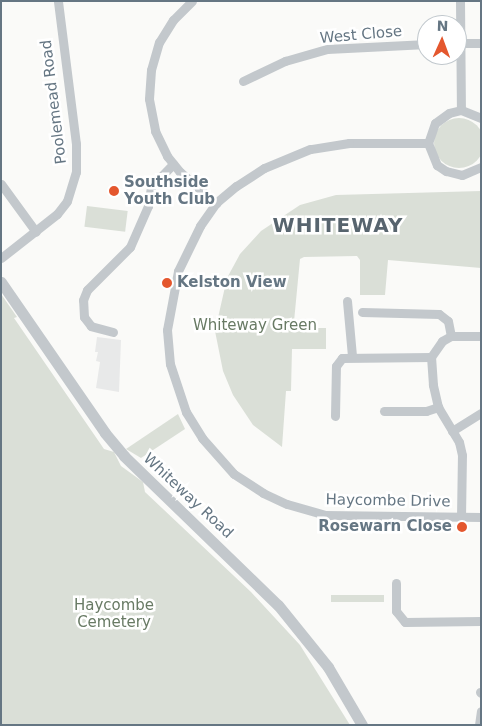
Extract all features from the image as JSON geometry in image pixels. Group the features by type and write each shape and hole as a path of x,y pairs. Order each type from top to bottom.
{"street":[{"name":"Poolemead Road","path":"1,258 36,232 67,201 76,172 76,144 58,1"},
{"path":"192,1 173,20 159,42 149,83 155,131 173,164 216,203"},
{"path":"460,1 460,15"},
{"path":"467,43 481,43"},
{"name":"West Close","path":"243,81 285,61 327,49 417,44"},
{"path":"460,65 461,110"},
{"path":"481,118 461,110 449,113 435,123 428,143 437,164 446,171 462,175 481,167"},
{"name":"Haycombe Drive","path":"428,143 348,144 310,149 264,168 216,203 191,241 178,272 167,330 178,392 202,438 246,483 309,512 346,517 481,517"},
{"path":"113,332 91,326 84,317 83,300 87,290 130,247 148,206 151,187 173,164"},
{"path":"1,184 36,232"},
{"name":"Whiteway Road","path":"1,282 105,433 124,456 278,605 328,667 362,725"},
{"path":"347,301 352,356"},
{"path":"362,312 439,314 448,321 451,336"},
{"path":"461,517 462,455 452,431 438,407 433,385 431,357 442,341 451,336 481,336"},
{"path":"335,416 336,366 342,358 352,356 431,357"},
{"path":"384,411 426,411 438,407"},
{"path":"394,411 394,422"},
{"path":"452,431 481,413"},
{"path":"396,583 396,611 405,622 481,621"},
{"path":"479,725 481,711"}],"shaded area":[{"path":"97,337 121,340 119,392 96,388 100,362 96,361 98,352 95,352"}],"green space":[{"path":"454,118 464,118 477,125 484,138 484,148 477,161 464,168 454,168 445,164 438,157 434,148 434,138 438,129 445,122"},
{"name":"Whiteway Green","path":"481,191 481,268 388,260 385,295 360,295 360,260 357,256 304,257 300,259 293,332 299,328 326,328 326,349 292,349 291,391 286,391 282,447 253,425 233,395 223,371 215,331 227,278 240,254 261,231 300,205 336,195"},
{"path":"87,206 128,211 125,232 84,227"},
{"name":"Haycombe Cemetery","path":"1,294 17,317 14,318 104,449 114,452 121,466 143,482 145,492 251,592 300,645 350,725 1,725"},
{"path":"178,414 185,429 141,458 126,449"},
{"path":"331,595 384,595 384,602 331,602"}],"place":[{"name":"Southside Youth Club","path":"114,191"},
{"name":"Kelston View","path":"167,283"},
{"name":"Rosewarn Close","path":"462,527"}],"district":[{"name":"WHITEWAY","path":"338,225"}]}
